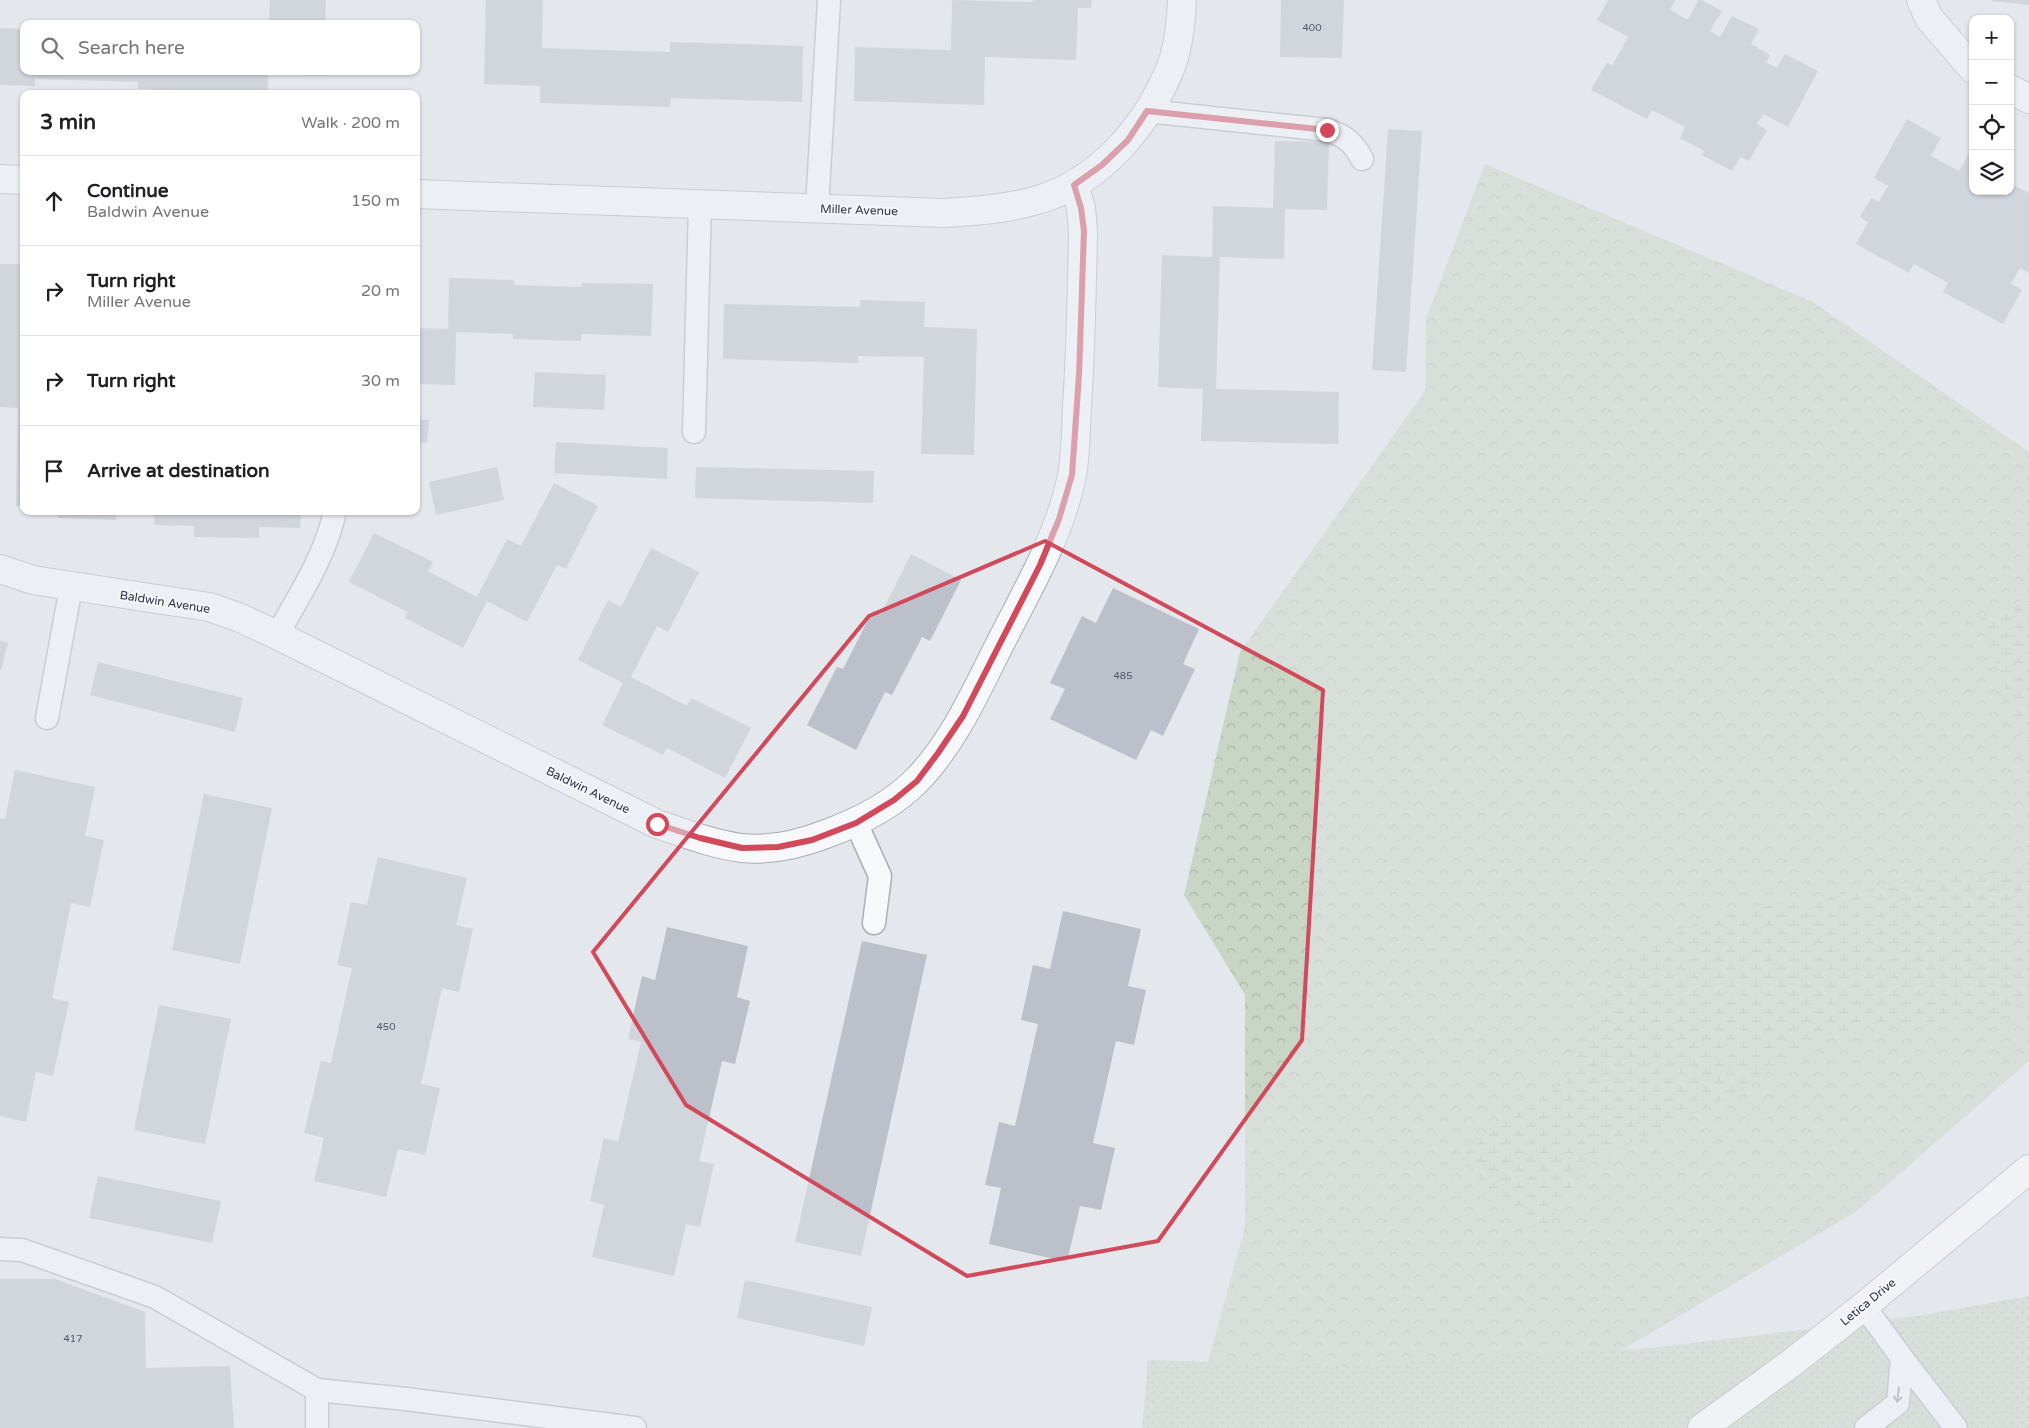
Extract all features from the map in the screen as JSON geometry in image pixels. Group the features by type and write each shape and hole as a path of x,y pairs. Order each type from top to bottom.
{"street":[{"name":"Miller Avenue","path":"420,194 943,213 991,210 1041,199 1074,185 1102,165 1128,140 1163,84 1173,62 1181,23 1182,0"},
{"path":"1921,0 1929,18 1969,64"},
{"path":"2014,91 2029,99"},
{"path":"0,179 20,180"},
{"name":"Baldwin Avenue","path":"0,569 33,580 209,608 238,617 657,824 700,838 742,848 778,847 812,840 856,823 894,800 917,781 963,716 1040,565 1059,519 1072,475 1079,375 1084,231 1081,208 1074,185"},
{"name":"Letica Drive","path":"1702,1428 1789,1365 1864,1306 2029,1169"}],"lane":[{"path":"817,208 830,0"},
{"path":"1147,111 1327,130 1340,134 1350,141 1362,159"},
{"path":"694,432 700,203"},
{"path":"277,635 315,566 335,515"},
{"path":"47,718 71,587"},
{"path":"856,823 880,876 874,923"},
{"path":"0,1249 22,1250 155,1297 318,1390 406,1399 635,1428"},
{"path":"1864,1306 1956,1428"},
{"path":"1866,1428 1898,1403 1902,1358"},
{"path":"317,1428 318,1390"}],"highlighted area":[{"path":"1045,541 1323,690 1302,1040 1158,1241 967,1276 686,1105 593,952 869,616"}],"green space":[{"path":"1485,164 1813,302 2029,452 2029,1061 1857,1211 1578,1376 1190,1428 1245,1227 1245,995 1184,895 1240,652 1425,391 1426,319"},
{"path":"2029,601 2029,758 1981,618"},
{"path":"2029,825 2029,996 2006,1013 1830,1033 1717,1103 1593,1161 1539,1236 1459,1159 1520,1099 1565,1085 1619,957 1717,914 2022,865"},
{"path":"2029,1296 2029,1428 1142,1428 1148,1360 1350,1366 1650,1348 1917,1316"}],"building":[{"path":"270,0 326,0 325,20 269,20"},
{"path":"486,0 543,0 542,48 670,52 670,42 803,46 802,102 671,98 670,107 540,103 540,86 484,84"},
{"path":"952,0 1033,2 1033,0 1092,0 1091,8 1078,8 1076,60 985,57 984,105 854,101 855,47 951,50"},
{"path":"1281,0 1344,0 1342,58 1280,57"},
{"path":"1608,0 1675,0 1670,10 1688,20 1698,0 1701,0 1722,11 1710,31 1720,37 1732,16 1759,29 1751,44 1770,55 1766,62 1777,68 1785,54 1818,71 1788,127 1763,114 1757,124 1767,130 1749,161 1740,157 1732,171 1702,155 1704,151 1680,138 1685,127 1652,110 1647,119 1591,90 1607,62 1612,66 1628,37 1597,20"},
{"path":"2029,0 2029,5 1992,1"},
{"path":"0,28 20,29 20,75 268,75 268,90 138,89 138,82 35,79 35,86 0,85"},
{"path":"1907,119 1941,138 1931,156 1959,171 1969,155 1969,195 2014,195 2014,185 2029,193 2029,273 2020,268 2011,284 2022,290 2003,324 1943,292 1948,283 1914,264 1909,273 1856,244 1868,222 1860,217 1871,198 1879,202 1888,186 1874,178"},
{"path":"1388,129 1422,131 1406,372 1372,370"},
{"path":"1275,141 1329,142 1327,210 1285,209 1284,259 1220,257 1216,389 1339,392 1338,444 1201,441 1203,389 1158,387 1162,255 1212,257 1213,206 1273,208"},
{"path":"0,264 20,264 20,506 16,506 18,408 0,407"},
{"path":"449,278 514,280 514,285 582,287 582,283 653,284 651,336 581,334 581,341 513,339 513,334 456,332 455,385 420,384 420,328 448,329"},
{"path":"860,300 925,302 924,327 977,329 974,455 921,454 924,357 858,356 858,363 723,359 724,304 860,307"},
{"path":"535,372 606,375 604,410 533,407"},
{"path":"420,419 429,420 427,443 420,442"},
{"path":"556,442 668,448 667,479 554,473"},
{"path":"497,467 504,500 436,515 429,482"},
{"path":"696,467 874,471 873,503 695,498"},
{"path":"554,483 598,506 566,569 557,565 527,622 487,601 463,648 405,618 408,612 349,582 374,533 433,562 428,571 477,597 507,539 521,546"},
{"path":"58,515 116,515 116,520 58,518"},
{"path":"154,515 301,515 300,528 259,527 259,538 194,537 194,526 154,525"},
{"path":"651,548 699,572 668,632 657,626 631,677 687,706 691,698 751,728 725,778 667,748 663,755 602,725 623,683 578,660 608,600 621,607"},
{"path":"911,554 961,580 930,641 922,637 892,695 885,692 856,750 807,725 837,667 843,669 873,610 881,614"},
{"path":"1113,588 1199,629 1183,664 1195,669 1163,736 1151,730 1136,760 1050,719 1065,689 1050,683 1082,616 1096,623"},
{"path":"0,641 8,643 1,670 0,670"},
{"path":"98,662 243,698 235,732 90,695"},
{"path":"15,770 95,787 85,836 104,840 90,907 71,903 52,998 69,1002 53,1076 36,1072 26,1122 0,1116 0,818 5,819"},
{"path":"204,794 272,808 240,964 172,950"},
{"path":"378,857 467,878 456,925 473,929 459,992 442,988 421,1084 440,1088 425,1155 398,1149 386,1197 314,1181 324,1138 304,1133 321,1061 331,1063 352,968 337,965 351,902 367,905"},
{"path":"1063,911 1141,929 1128,986 1146,990 1134,1045 1116,1041 1093,1143 1115,1148 1101,1210 1080,1206 1067,1262 989,1244 1001,1188 985,1185 999,1122 1015,1126 1038,1024 1021,1020 1033,965 1050,969"},
{"path":"667,927 748,946 737,997 750,1001 735,1064 722,1061 699,1161 714,1164 700,1227 686,1224 674,1276 592,1257 604,1205 590,1201 604,1138 618,1142 641,1042 628,1039 642,976 655,980"},
{"path":"862,941 927,955 861,1256 795,1242"},
{"path":"159,1005 231,1019 205,1144 134,1130"},
{"path":"98,1176 221,1201 212,1243 89,1218"},
{"path":"0,1279 55,1279 145,1312 146,1368 230,1366 234,1428 0,1428"},
{"path":"745,1280 872,1307 864,1346 737,1318"}],"route":[{"path":"657,824 700,838 742,848 778,847 812,840 856,823 894,800 917,781 963,716 1040,565 1059,519 1072,475 1077,416 1084,231 1081,208 1074,185 1102,165 1128,140 1147,111 1327,130"}]}
